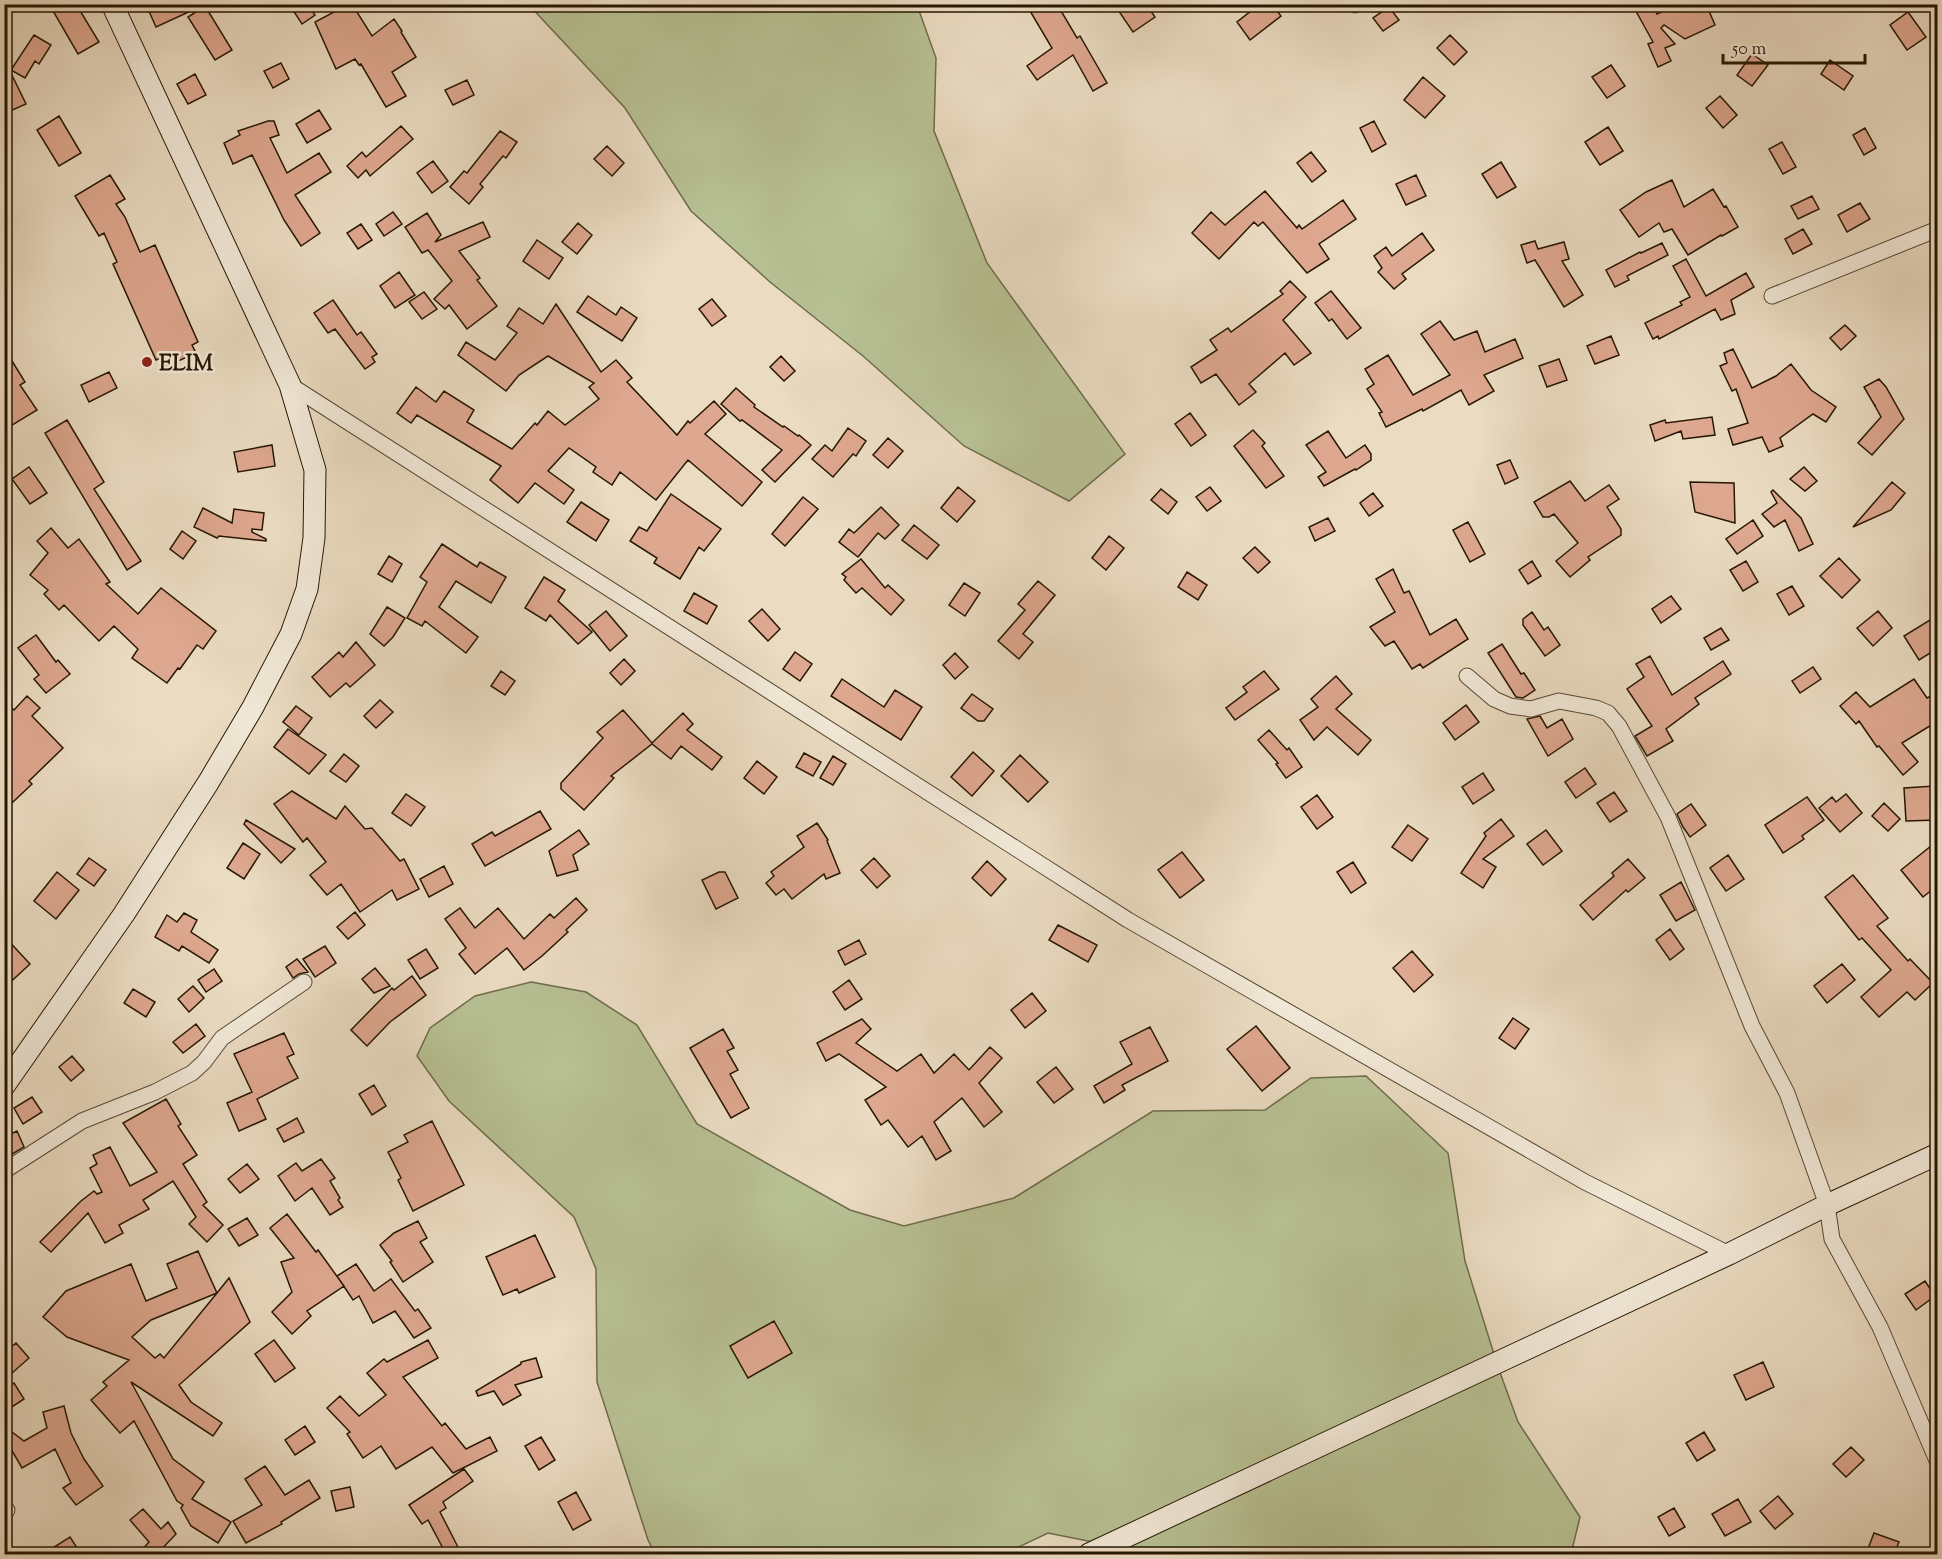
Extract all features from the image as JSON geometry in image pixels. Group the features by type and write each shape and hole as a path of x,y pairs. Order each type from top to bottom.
{"street":[{"path":"4,1086 123,914 208,783 252,707 291,634 307,589 314,538 315,470 290,385 112,4"},
{"path":"1772,296 1938,229"},
{"path":"290,385 1128,920 1585,1182 1729,1254"},
{"path":"1467,676 1494,699 1510,706 1531,709 1559,701 1596,708 1608,713 1619,726 1668,817 1752,1026 1787,1093 1827,1205 1832,1239 1880,1327 1938,1463"},
{"path":"4,1171 82,1121 155,1092 192,1072 204,1062 229,1032 304,982"},
{"path":"1089,1554 1938,1154"}],"green space":[{"path":"529,5 917,5 936,58 934,131 987,263 1125,454 1069,501 964,446 863,356 770,282 691,211 625,108"},
{"path":"531,982 586,992 637,1025 697,1124 850,1210 904,1226 1014,1198 1153,1111 1265,1110 1311,1078 1366,1076 1448,1153 1465,1261 1498,1367 1518,1422 1580,1517 1571,1554 1121,1554 1103,1544 1048,1533 1004,1554 655,1554 648,1540 597,1382 596,1269 574,1217 449,1101 417,1056 430,1028 475,996"}],"building":[{"path":"49,4 76,4 99,42 78,54"},
{"path":"159,4 206,4 156,27 148,9"},
{"path":"289,4 307,4 315,15 302,24"},
{"path":"352,4 372,36 394,19 416,57 392,72 406,96 386,107 361,64 359,65 355,59 336,69 315,22"},
{"path":"1042,4 1057,4 1077,38 1080,36 1107,83 1093,91 1073,55 1037,80 1027,66 1052,48 1030,11"},
{"path":"1114,4 1146,4 1155,17 1133,32"},
{"path":"1260,4 1272,4 1281,16 1250,40 1237,22"},
{"path":"1632,4 1652,4 1657,14 1679,4 1706,4 1715,25 1685,39 1664,25 1661,28 1675,44 1665,48 1671,61 1658,67 1648,44 1653,42"},
{"path":"205,6 232,50 215,60 188,17"},
{"path":"1389,7 1399,20 1383,31 1373,18"},
{"path":"1908,12 1926,37 1907,50 1890,25"},
{"path":"34,35 51,45 39,64 35,61 25,78 11,70"},
{"path":"1450,35 1467,52 1454,65 1437,48"},
{"path":"1752,54 1768,65 1752,86 1737,75"},
{"path":"4,59 26,104 10,111 4,99"},
{"path":"1830,60 1853,76 1844,90 1821,74"},
{"path":"281,63 289,79 273,88 264,71"},
{"path":"1611,65 1625,86 1607,98 1592,77"},
{"path":"195,74 206,95 188,104 177,84"},
{"path":"1423,77 1445,96 1425,118 1404,100"},
{"path":"467,80 474,95 453,105 445,90"},
{"path":"1720,96 1737,115 1723,128 1706,108"},
{"path":"319,110 331,129 307,143 296,124"},
{"path":"59,116 81,153 59,166 37,130"},
{"path":"274,121 279,135 270,138 287,173 319,153 331,172 295,195 320,233 301,246 284,220 252,155 233,164 224,143 240,135 238,131"},
{"path":"1374,121 1386,144 1372,152 1360,128"},
{"path":"401,126 413,139 370,176 366,170 358,178 347,166 362,152 366,157"},
{"path":"1608,127 1623,151 1600,165 1585,142"},
{"path":"1865,128 1876,148 1864,155 1853,135"},
{"path":"500,131 517,142 506,158 503,156 480,184 483,187 469,204 450,187 464,171 467,173"},
{"path":"1782,142 1796,167 1783,174 1769,149"},
{"path":"607,146 624,163 612,176 594,159"},
{"path":"1311,152 1326,171 1312,182 1297,163"},
{"path":"433,161 448,181 432,193 417,173"},
{"path":"1501,162 1516,187 1497,198 1482,174"},
{"path":"110,175 125,199 116,204 125,217 140,252 155,245 198,342 192,345 196,353 165,367 161,358 156,360 113,264 117,262 104,233 99,236 75,196"},
{"path":"1416,175 1426,196 1406,205 1396,184"},
{"path":"1672,180 1684,207 1713,189 1738,227 1688,255 1672,229 1664,232 1659,223 1639,237 1620,210 1646,192"},
{"path":"1265,191 1297,228 1299,225 1302,229 1343,200 1356,219 1319,244 1329,259 1307,273 1263,222 1258,226 1254,222 1219,259 1192,233 1211,212 1225,225"},
{"path":"1812,196 1819,209 1798,219 1791,206"},
{"path":"1860,203 1870,219 1847,232 1838,215"},
{"path":"393,212 402,224 384,236 376,224"},
{"path":"427,213 441,235 435,242 483,222 490,237 459,251 480,278 477,280 497,306 467,329 449,305 445,309 434,299 452,281 428,250 422,253 405,227"},
{"path":"578,223 592,235 577,254 562,242"},
{"path":"361,224 372,240 358,249 347,233"},
{"path":"1803,229 1812,244 1793,254 1785,239"},
{"path":"1422,233 1434,250 1402,274 1406,279 1394,289 1378,272 1382,268 1374,256 1386,247 1392,256"},
{"path":"537,240 563,258 549,279 523,261"},
{"path":"1535,241 1538,249 1564,242 1569,259 1562,261 1583,295 1564,307 1535,260 1527,263 1521,245"},
{"path":"1662,243 1668,255 1627,276 1629,280 1615,287 1606,270"},
{"path":"1686,259 1706,296 1746,273 1754,287 1731,300 1735,314 1721,320 1715,309 1659,339 1658,336 1653,339 1645,323 1682,305 1680,302 1690,297 1673,266"},
{"path":"399,272 415,295 395,308 380,286"},
{"path":"1290,281 1306,297 1283,320 1311,353 1294,365 1285,353 1249,384 1256,392 1239,405 1216,374 1201,383 1191,367 1217,350 1210,340 1228,328 1231,332 1283,294 1280,291"},
{"path":"1331,291 1361,328 1347,339 1332,319 1329,321 1315,303"},
{"path":"424,292 437,309 422,319 409,302"},
{"path":"588,296 616,315 621,307 637,318 622,341 577,312"},
{"path":"712,299 726,316 712,326 699,309"},
{"path":"333,300 357,335 361,332 377,354 372,357 375,362 365,369 335,329 328,333 314,313"},
{"path":"556,304 601,372 616,360 632,378 627,382 677,435 688,421 690,423 714,401 726,414 705,434 762,482 742,506 688,460 656,500 620,472 612,485 593,472 596,467 569,448 548,471 574,490 564,504 535,483 518,503 490,480 501,466 417,415 411,423 397,413 416,387 436,402 444,391 474,410 467,422 512,449 548,411 565,425 599,399 589,387 594,383 548,356 519,375 506,391 458,355 466,342 495,360 517,333 507,326 519,308 543,324"},
{"path":"1440,321 1454,340 1477,331 1485,352 1515,339 1523,358 1484,375 1494,391 1469,405 1461,390 1423,411 1422,409 1386,427 1379,413 1382,412 1367,389 1374,384 1365,369 1388,355 1413,395 1450,375 1421,334"},
{"path":"1845,325 1856,336 1841,350 1830,338"},
{"path":"1611,336 1619,355 1595,364 1587,346"},
{"path":"4,348 25,382 20,385 37,410 4,430"},
{"path":"1733,349 1752,388 1776,376 1791,364 1811,390 1836,407 1826,422 1813,414 1780,438 1783,446 1769,452 1762,437 1733,445 1728,429 1748,423 1736,389 1732,391 1720,366 1727,363 1724,353"},
{"path":"781,356 795,371 784,381 770,367"},
{"path":"1559,359 1567,380 1547,387 1539,366"},
{"path":"109,372 117,388 89,402 81,385"},
{"path":"1879,379 1904,419 1872,455 1858,443 1881,417 1864,387"},
{"path":"736,388 755,405 754,407 811,445 775,482 762,470 782,450 742,420 740,421 721,404"},
{"path":"1190,413 1206,435 1191,446 1175,424"},
{"path":"1712,417 1715,435 1683,439 1681,431 1655,441 1650,425 1665,420 1666,423"},
{"path":"67,420 104,482 94,489 141,561 127,570 45,433"},
{"path":"848,428 866,441 856,456 853,454 833,477 812,459 825,445 832,451"},
{"path":"1253,430 1265,443 1262,446 1284,476 1266,488 1234,446"},
{"path":"1328,431 1346,458 1365,445 1371,454 1371,460 1324,486 1318,477 1326,472 1306,445"},
{"path":"888,438 903,451 888,468 873,455"},
{"path":"272,445 275,466 238,472 234,452"},
{"path":"1510,460 1518,478 1505,484 1497,465"},
{"path":"29,467 47,493 30,504 12,479"},
{"path":"1804,467 1817,481 1805,491 1790,479"},
{"path":"1570,481 1585,501 1609,485 1619,499 1607,507 1621,529 1621,535 1588,557 1590,560 1570,577 1556,561 1578,543 1554,514 1543,517 1534,502"},
{"path":"1690,482 1734,483 1735,523 1695,512"},
{"path":"1892,482 1905,493 1891,510 1853,527"},
{"path":"958,487 975,501 957,522 941,508"},
{"path":"1210,487 1221,501 1207,511 1196,497"},
{"path":"1161,489 1177,502 1168,514 1151,500"},
{"path":"1773,490 1801,518 1813,544 1799,551 1785,520 1774,527 1762,514 1777,503 1771,492"},
{"path":"1373,493 1383,506 1369,516 1360,503"},
{"path":"671,494 721,529 704,551 699,547 680,579 654,563 657,558 630,541 639,527 647,531"},
{"path":"803,497 818,509 785,546 772,534"},
{"path":"581,502 609,520 596,541 567,522"},
{"path":"881,507 899,525 885,539 878,533 858,557 839,542 849,529 854,533"},
{"path":"203,508 232,523 234,509 264,513 262,530 252,529 252,532 266,541 219,536 217,538 194,527"},
{"path":"1328,518 1335,531 1315,541 1309,527"},
{"path":"1753,520 1763,536 1737,554 1726,539"},
{"path":"1468,522 1485,554 1470,562 1453,530"},
{"path":"914,525 939,545 927,559 902,540"},
{"path":"51,528 68,548 79,539 110,582 106,584 138,614 161,588 216,631 203,649 197,645 167,683 132,658 138,649 114,626 99,641 64,605 59,610 44,594 48,590 30,575 48,553 37,541"},
{"path":"182,531 196,541 183,559 170,549"},
{"path":"1109,536 1124,548 1106,570 1092,558"},
{"path":"442,544 477,567 480,562 506,577 491,603 456,581 439,607 478,637 466,653 425,621 422,626 407,618 427,582 420,577"},
{"path":"1255,547 1270,562 1258,573 1243,558"},
{"path":"389,556 402,564 392,582 378,574"},
{"path":"1839,558 1860,580 1842,598 1820,576"},
{"path":"861,559 885,588 888,585 904,600 891,615 862,588 856,593 844,580 846,577 842,574"},
{"path":"1532,561 1541,576 1528,584 1519,570"},
{"path":"1746,561 1758,582 1743,591 1730,570"},
{"path":"1393,569 1404,593 1409,591 1430,635 1456,619 1468,639 1423,668 1420,664 1412,669 1394,641 1385,646 1370,627 1395,612 1376,579"},
{"path":"1187,572 1207,585 1198,600 1178,587"},
{"path":"544,577 565,590 558,601 592,632 578,644 550,615 546,621 525,608"},
{"path":"1038,581 1055,595 1023,634 1033,642 1019,659 998,641 1025,610 1018,604"},
{"path":"964,583 980,593 965,616 949,605"},
{"path":"1792,586 1804,606 1789,615 1777,594"},
{"path":"694,593 717,606 707,624 684,611"},
{"path":"1671,596 1681,609 1661,623 1652,609"},
{"path":"387,607 405,618 393,637 384,646 370,634"},
{"path":"762,609 780,629 768,641 749,621"},
{"path":"606,611 627,636 610,651 589,625"},
{"path":"1878,611 1892,628 1873,646 1857,628"},
{"path":"1532,612 1544,630 1548,627 1560,645 1545,656 1523,625 1523,619"},
{"path":"1938,615 1938,648 1919,660 1904,636"},
{"path":"1721,628 1729,640 1711,650 1704,638"},
{"path":"36,635 56,662 58,660 70,674 46,693 34,679 39,675 18,648"},
{"path":"356,642 375,665 350,687 346,683 330,697 312,677 339,652 343,657"},
{"path":"1502,644 1521,674 1524,673 1535,690 1523,698 1516,697 1488,653"},
{"path":"795,652 812,664 800,681 783,669"},
{"path":"955,653 968,667 955,679 943,665"},
{"path":"1650,656 1672,695 1723,661 1731,674 1695,698 1699,704 1666,729 1673,741 1647,756 1635,736 1652,726 1627,689 1644,677 1636,664"},
{"path":"624,659 635,671 621,685 610,673"},
{"path":"1813,667 1821,679 1800,693 1792,681"},
{"path":"501,671 515,681 505,695 491,686"},
{"path":"1264,671 1279,689 1235,720 1226,708 1247,692 1243,687"},
{"path":"1336,676 1352,694 1336,709 1371,740 1358,755 1327,727 1314,740 1300,720 1318,707 1311,699"},
{"path":"842,679 884,707 895,690 922,707 901,740 831,696"},
{"path":"1914,679 1927,698 1931,696 1938,707 1938,721 1902,743 1918,762 1903,775 1879,746 1877,747 1859,721 1856,724 1840,706 1856,692 1870,707"},
{"path":"972,694 993,709 984,721 978,721 961,708"},
{"path":"27,696 40,708 32,716 63,748 29,781 32,784 13,802 4,793 4,701 14,710"},
{"path":"380,700 393,712 376,728 364,716"},
{"path":"1466,705 1479,722 1455,740 1443,723"},
{"path":"296,706 312,718 299,735 283,722"},
{"path":"623,710 652,743 683,713 693,724 687,730 722,757 712,770 681,746 671,759 652,744 611,776 614,778 584,810 561,789 561,783 603,738 597,732"},
{"path":"1540,716 1547,728 1562,719 1573,739 1548,756 1527,719"},
{"path":"288,729 326,755 309,774 274,747"},
{"path":"1269,730 1287,750 1289,748 1302,767 1286,778 1276,764 1278,763 1258,740"},
{"path":"973,752 994,771 972,796 951,777"},
{"path":"804,753 821,762 813,776 796,767"},
{"path":"344,754 359,766 346,782 330,771"},
{"path":"1020,755 1048,782 1028,802 1001,776"},
{"path":"833,756 846,764 833,785 820,778"},
{"path":"757,761 777,777 764,794 744,778"},
{"path":"1585,768 1596,784 1576,798 1565,782"},
{"path":"1483,773 1494,790 1473,804 1462,787"},
{"path":"1935,786 1937,820 1906,821 1904,788"},
{"path":"292,791 336,819 345,806 365,829 372,828 400,861 404,859 419,889 397,900 392,890 360,912 341,884 327,895 310,875 326,862 307,838 303,842 274,804"},
{"path":"1614,792 1627,811 1610,822 1597,803"},
{"path":"406,794 425,807 411,826 392,813"},
{"path":"1846,794 1862,813 1840,832 1819,808 1832,797 1836,802"},
{"path":"1317,795 1333,817 1317,829 1301,807"},
{"path":"1807,797 1824,820 1802,836 1804,839 1783,853 1765,825"},
{"path":"1884,803 1900,819 1888,831 1872,816"},
{"path":"1691,804 1706,825 1690,837 1677,814"},
{"path":"540,811 551,829 485,866 472,844 492,832 495,836"},
{"path":"1501,819 1514,836 1483,859 1496,867 1483,888 1461,873 1486,836 1484,833"},
{"path":"246,820 295,849 281,863 244,824"},
{"path":"817,823 828,840 840,873 826,879 824,874 792,899 784,889 776,895 766,883 774,876 771,872 804,847 797,836"},
{"path":"1408,825 1428,839 1412,861 1392,847"},
{"path":"579,830 589,844 573,855 578,870 557,876 549,851"},
{"path":"1546,830 1562,851 1543,865 1527,844"},
{"path":"243,843 260,854 244,879 227,868"},
{"path":"1931,846 1938,854 1938,885 1923,897 1901,870"},
{"path":"1182,852 1204,880 1180,898 1158,870"},
{"path":"1728,855 1744,879 1726,891 1710,868"},
{"path":"89,858 106,870 94,886 77,874"},
{"path":"874,858 890,876 877,888 861,870"},
{"path":"1628,859 1645,878 1628,892 1626,890 1593,920 1580,905 1614,876 1612,873"},
{"path":"987,861 1006,879 991,896 972,878"},
{"path":"1353,862 1366,883 1351,893 1337,872"},
{"path":"444,866 453,884 429,897 420,879"},
{"path":"57,872 79,890 56,919 34,901"},
{"path":"719,872 725,872 738,898 716,909 702,880"},
{"path":"1853,875 1888,918 1877,926 1908,961 1910,959 1933,983 1915,1000 1907,992 1879,1017 1861,997 1891,970 1862,938 1859,940 1825,897"},
{"path":"1681,882 1695,910 1676,921 1660,895"},
{"path":"576,898 587,910 566,930 568,932 524,970 507,948 475,974 459,954 466,948 445,919 460,908 475,928 498,908 524,939 550,914 554,918"},
{"path":"355,912 365,925 348,939 337,927"},
{"path":"184,913 197,920 191,932 218,950 209,963 182,946 179,951 155,937 167,915 177,922"},
{"path":"1058,925 1097,945 1088,962 1049,940"},
{"path":"1670,929 1684,949 1670,960 1656,940"},
{"path":"4,936 30,964 4,988"},
{"path":"859,940 866,954 845,965 838,951"},
{"path":"325,946 336,963 315,977 303,959"},
{"path":"426,949 438,968 420,979 408,960"},
{"path":"1412,951 1433,975 1414,992 1393,968"},
{"path":"297,959 308,972 293,978 286,967"},
{"path":"1842,964 1855,980 1827,1003 1814,986"},
{"path":"375,968 390,986 374,993 362,979"},
{"path":"214,969 222,981 206,992 198,980"},
{"path":"412,976 426,995 390,1022 367,1046 351,1030 392,988 394,990"},
{"path":"849,980 862,999 845,1010 833,992"},
{"path":"193,986 204,998 189,1012 178,999"},
{"path":"133,989 155,1002 146,1017 124,1003"},
{"path":"1032,993 1046,1011 1025,1028 1011,1010"},
{"path":"1513,1018 1529,1029 1515,1049 1499,1038"},
{"path":"862,1019 871,1029 856,1043 897,1071 921,1054 934,1073 954,1054 969,1070 990,1047 1002,1058 979,1083 1002,1112 984,1127 962,1098 934,1122 951,1151 936,1160 922,1136 908,1147 888,1120 881,1125 865,1100 886,1087 839,1054 826,1061 817,1043"},
{"path":"196,1024 205,1036 183,1053 173,1042"},
{"path":"1256,1026 1290,1068 1262,1091 1227,1049"},
{"path":"1150,1027 1168,1061 1122,1085 1125,1090 1104,1103 1094,1086 1132,1064 1120,1042"},
{"path":"723,1029 734,1048 727,1051 738,1070 730,1074 749,1108 731,1118 690,1048"},
{"path":"284,1033 294,1054 287,1057 298,1078 257,1099 266,1119 239,1131 227,1103 252,1092 234,1054"},
{"path":"72,1056 84,1070 71,1081 59,1067"},
{"path":"1056,1067 1073,1089 1054,1103 1037,1082"},
{"path":"374,1085 386,1106 372,1115 359,1094"},
{"path":"32,1097 42,1112 23,1124 14,1108"},
{"path":"166,1099 181,1124 178,1126 197,1155 183,1164 207,1202 203,1205 223,1225 207,1242 189,1224 196,1217 173,1181 143,1200 149,1209 119,1225 123,1233 105,1243 88,1213 51,1252 40,1242 81,1201 94,1191 97,1194 102,1192 90,1168 97,1164 93,1155 110,1147 130,1186 157,1172 123,1123"},
{"path":"297,1118 304,1132 284,1142 277,1129"},
{"path":"432,1121 464,1185 413,1211 398,1180 401,1178 388,1152 408,1142 404,1135"},
{"path":"17,1131 24,1147 4,1159 4,1137"},
{"path":"321,1159 335,1178 330,1181 343,1207 330,1215 312,1188 295,1201 278,1176 296,1163 302,1171"},
{"path":"247,1164 259,1179 240,1193 228,1179"},
{"path":"287,1214 316,1252 318,1250 344,1286 307,1311 311,1316 292,1334 272,1312 292,1292 281,1262 294,1258 270,1228"},
{"path":"247,1218 258,1235 239,1246 228,1229"},
{"path":"418,1221 427,1238 420,1242 433,1262 403,1282 380,1245 394,1233"},
{"path":"535,1235 555,1277 519,1293 517,1289 503,1295 486,1257"},
{"path":"198,1251 217,1293 229,1278 250,1322 179,1385 191,1402 222,1423 213,1436 131,1382 173,1459 204,1482 192,1499 231,1522 218,1543 191,1526 181,1508 183,1505 177,1501 134,1421 120,1433 91,1400 107,1386 103,1382 129,1360 67,1337 43,1317 66,1291 131,1264 146,1301 177,1288 167,1264","holes":["217,1293 164,1358 160,1354 155,1358 132,1337 151,1320"]},
{"path":"356,1264 374,1291 391,1279 415,1311 418,1309 431,1328 414,1338 395,1311 373,1323 359,1296 353,1300 337,1276"},
{"path":"1925,1281 1935,1296 1916,1310 1905,1294"},
{"path":"774,1321 792,1353 748,1378 730,1346"},
{"path":"274,1340 295,1368 275,1382 255,1354"},
{"path":"428,1340 438,1358 403,1377 442,1426 445,1423 466,1449 490,1437 497,1451 453,1473 432,1447 396,1469 381,1446 363,1458 347,1434 350,1432 327,1408 340,1396 359,1416 386,1395 367,1373 384,1359 387,1362"},
{"path":"16,1343 29,1358 11,1374 4,1366 4,1353"},
{"path":"536,1358 542,1377 515,1385 521,1395 503,1405 494,1391 478,1396 476,1391 521,1362"},
{"path":"1763,1362 1774,1387 1746,1400 1734,1375"},
{"path":"14,1383 24,1399 4,1412 4,1390"},
{"path":"64,1406 71,1433 84,1459 103,1486 76,1505 63,1488 71,1483 55,1449 22,1468 4,1437 4,1426 24,1441 47,1428 43,1412"},
{"path":"305,1426 315,1442 295,1455 285,1440"},
{"path":"1704,1432 1715,1450 1697,1461 1686,1443"},
{"path":"541,1437 555,1460 539,1470 525,1446"},
{"path":"1851,1447 1864,1460 1846,1477 1833,1464"},
{"path":"265,1466 285,1495 309,1480 320,1498 281,1522 282,1524 246,1543 233,1521 262,1505 245,1479"},
{"path":"464,1469 473,1481 443,1502 446,1508 440,1512 459,1549 446,1554 428,1520 422,1524 409,1505"},
{"path":"350,1487 354,1507 336,1511 331,1491"},
{"path":"576,1492 591,1520 573,1530 558,1502"},
{"path":"1778,1496 1793,1514 1775,1529 1760,1511"},
{"path":"1738,1499 1751,1522 1725,1536 1712,1514"},
{"path":"1674,1508 1685,1527 1669,1536 1658,1517"},
{"path":"143,1509 161,1529 168,1522 176,1534 157,1554 138,1554 149,1542 130,1520"},
{"path":"1874,1533 1899,1542 1894,1554 1866,1554"},
{"path":"70,1537 81,1554 43,1554"}],"place":[{"name":"ELIM","path":"147,362"}]}
